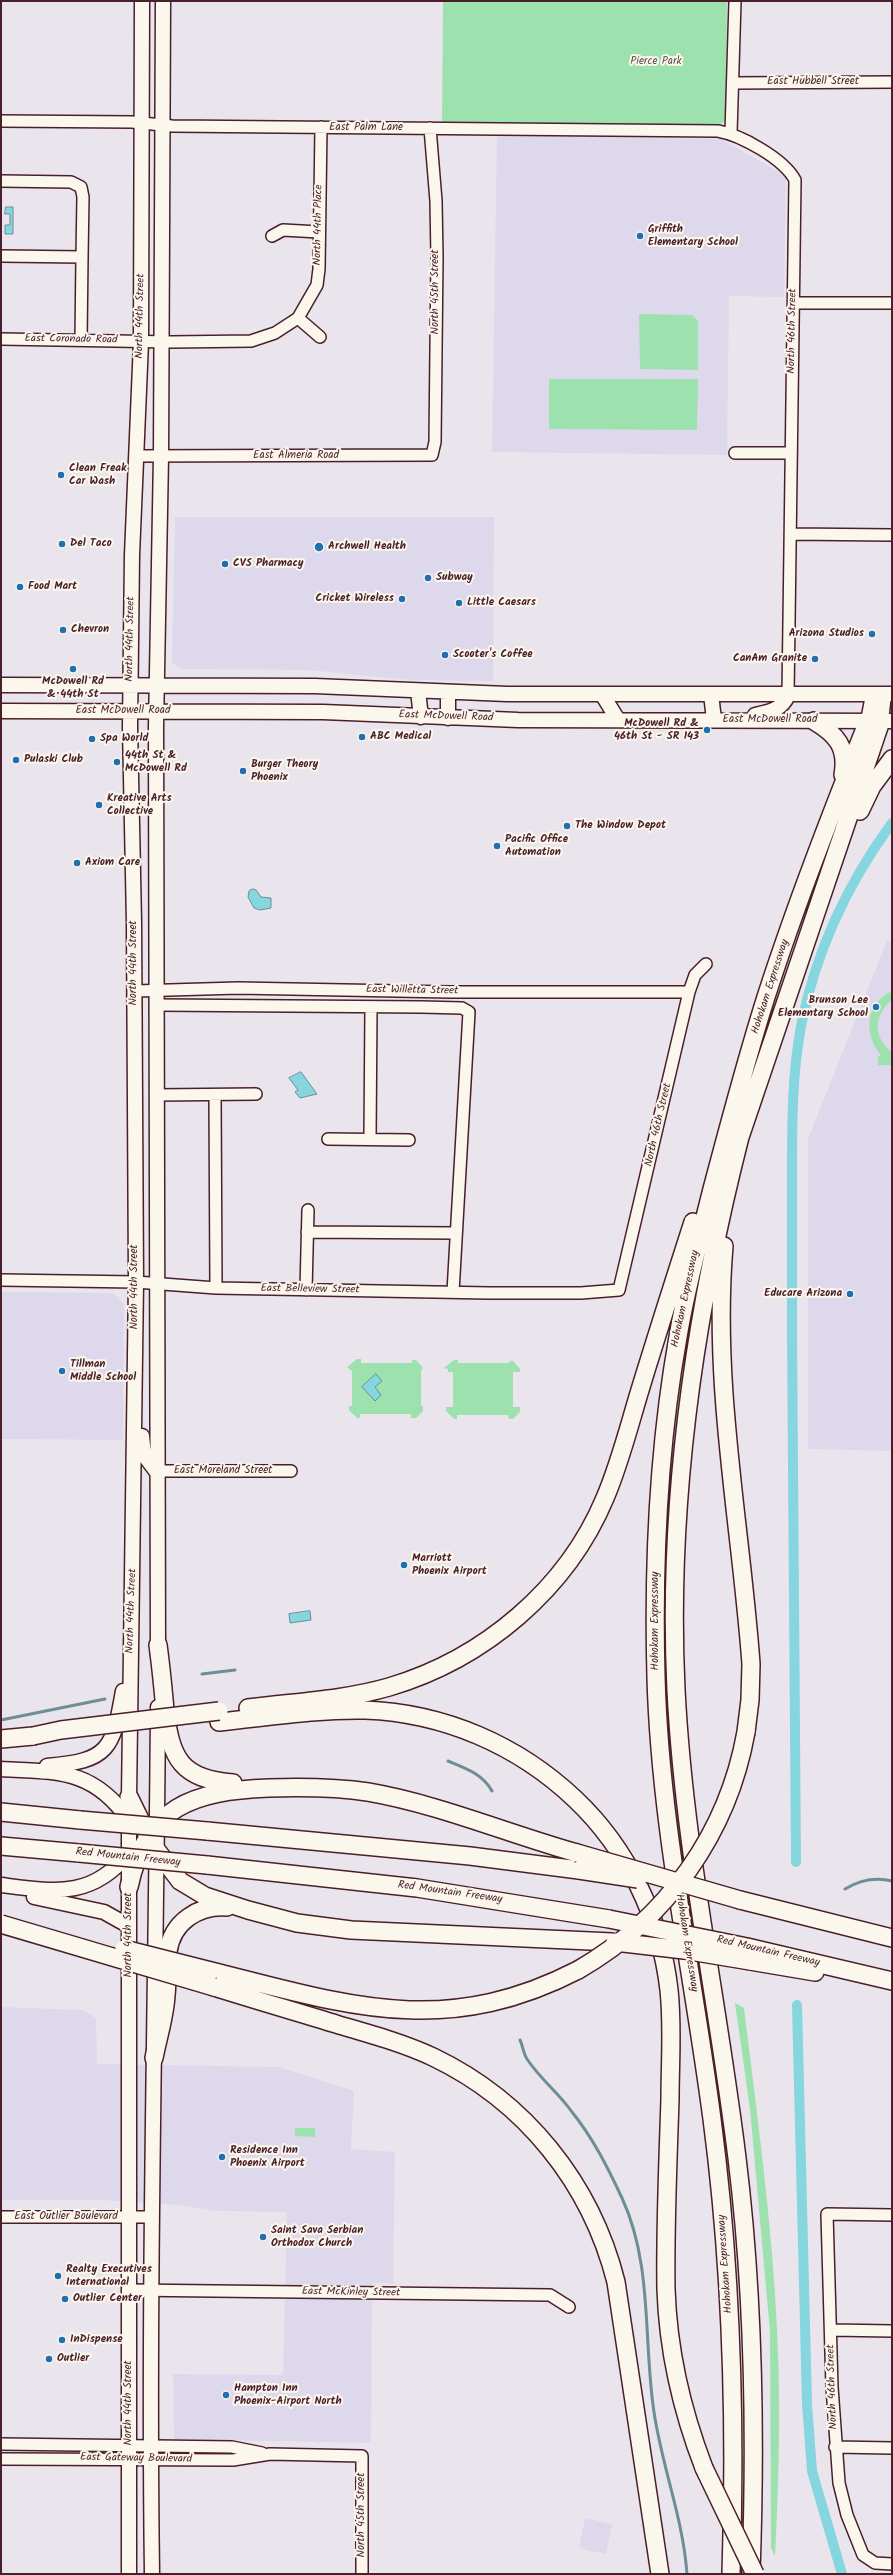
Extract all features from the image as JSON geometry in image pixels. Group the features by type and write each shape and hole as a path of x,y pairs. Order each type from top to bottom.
{"highway":[{"path":"814,721 832,732 842,745 845,766 840,790"},
{"name":"Hohokam Expressway","path":"731,2574 733,2392 726,2253 710,2106 671,1853 663,1784 656,1679 655,1572 664,1436 684,1304 717,1170 764,1004 840,790 880,721"},
{"name":"Hohokam Expressway","path":"751,2574 754,2403 745,2230 729,2096 685,1794 676,1690 676,1551 683,1447 698,1341 731,1172 762,1070 880,721"},
{"path":"830,872 872,786 892,759"},
{"path":"219,1716 360,1694 390,1687 430,1672 474,1649 502,1630 536,1599 566,1566 592,1524 610,1484 703,1190 738,1066 764,1004"},
{"path":"212,1979 363,2006 413,2011 458,2009 496,2002 537,1989 578,1970 616,1945 643,1923 689,1871 707,1842 724,1807 738,1769 746,1732 750,1700 751,1664 726,1433 722,1306 728,1222 762,1070"},
{"path":"158,1645 170,1741 174,1754 185,1768 202,1778 214,1782 287,1788 343,1789 389,1796 577,1853 740,1900 892,1938"},
{"path":"1,1739 33,1736 61,1730 219,1716 364,1710 410,1715 444,1723 491,1741 539,1769 580,1803 614,1845 633,1874 648,1908 662,1951 667,1978 671,2032 666,2273 668,2321 679,2387 691,2433 704,2468 755,2574"},
{"path":"129,1887 135,1862 149,1838 185,1804 203,1795 223,1791 287,1788"},
{"path":"129,1797 149,1838 170,1870 188,1887 214,1900 297,1923 351,1930 612,1942 684,1950 749,1954 786,1969 886,1980"},
{"path":"1,1812 470,1856 579,1870 740,1900"},
{"name":"Red Mountain Freeway","path":"1,1846 206,1865 417,1888 609,1919 749,1954"},
{"path":"154,2058 166,1996 168,1951 175,1932 189,1916 203,1910 221,1906 248,1910"},
{"path":"1,1923 212,1979 397,2042 437,2059 480,2084 510,2106 558,2159 593,2217 606,2248 616,2282 660,2574"}],"main road":[{"name":"North 44th Street","path":"129,2574 129,1797 136,1282 135,991 130,711 132,555 141,342 142,1"},
{"name":"North 44th Street","path":"152,2574 151,2217 157,1884 149,1838 158,1794 156,1471 158,990 156,711 161,456 163,1"},
{"path":"1,685 315,686 448,692 602,694 883,694"},
{"path":"418,691 420,716"},
{"path":"448,692 448,718"},
{"path":"602,694 618,720"},
{"path":"710,694 714,720"},
{"name":"Hohokam Expressway","path":"880,721 883,694"},
{"path":"733,720 771,712 783,704 788,695"},
{"name":"East McDowell Road","path":"1,711 316,712 448,718 880,721"},
{"path":"134,1494 156,1471 144,1455 135,1369"},
{"path":"1,1769 71,1764 90,1759 100,1753 112,1738 116,1728 130,1654"},
{"name":"North 44th Street","path":"1,1769 58,1773 85,1780 113,1798 129,1820 149,1838"},
{"path":"1,1885 52,1891 73,1890 89,1885 104,1876 129,1853 149,1838"},
{"path":"1,1890 104,1912 129,1926"}],"street":[{"path":"731,133 735,1"},
{"name":"East Hubbell Street","path":"733,83 892,82"},
{"name":"East Palm Lane","path":"1,121 321,128 430,128 731,133"},
{"name":"North 44th Place","path":"298,318 317,285 321,128"},
{"name":"North 45th Street","path":"430,128 436,201 437,257 435,442 432,455"},
{"name":"North 46th Street","path":"731,133 782,164 795,180 794,303 790,453 791,534 788,695"},
{"path":"1,181 71,182 81,187 83,197 81,340"},
{"path":"272,236 283,230 319,232"},
{"path":"1,256 82,257"},
{"path":"794,303 892,304"},
{"path":"298,318 320,337"},
{"name":"East Coronado Road","path":"1,339 141,342 251,341 275,333 298,318"},
{"path":"735,453 790,453"},
{"name":"East Almeria Road","path":"137,456 432,455"},
{"path":"791,534 892,535"},
{"name":"North 46th Street","path":"619,1290 689,992 695,975 706,964"},
{"name":"East Willetta Street","path":"135,991 238,988 450,992 689,992"},
{"path":"158,1005 462,1008 469,1012 461,1179 455,1233 453,1292"},
{"path":"370,1139 371,1007"},
{"path":"158,1095 256,1094"},
{"path":"216,1095 216,1288"},
{"path":"328,1139 408,1140"},
{"path":"306,1290 308,1210"},
{"path":"307,1232 455,1233"},
{"name":"East Belleview Street","path":"1,1280 136,1282 157,1285 216,1288 306,1290 581,1293 619,1290"},
{"name":"East Moreland Street","path":"156,1471 291,1471"},
{"name":"North 46th Street","path":"892,2215 827,2214 835,2447 839,2483 847,2515 863,2555 875,2562 892,2564"},
{"name":"East Outlier Boulevard","path":"1,2217 130,2217"},
{"path":"130,2217 151,2217"},
{"name":"East McKinley Street","path":"130,2290 550,2295 569,2307"},
{"path":"831,2330 892,2330"},
{"name":"East Gateway Boulevard","path":"1,2444 129,2452"},
{"path":"835,2447 892,2448"},
{"name":"East Gateway Boulevard","path":"1,2459 129,2452 152,2452 234,2460 270,2454 362,2456"},
{"name":"North 45th Street","path":"362,2456 362,2574"}],"shaded area":[{"name":"Griffith Elementary School","path":"497,135 721,139 786,176 784,297 729,296 727,455 492,452"},
{"path":"175,517 494,517 493,681 410,680 308,670 181,669 172,662"},
{"name":"Educare Arizona","path":"887,941 892,941 892,1451 808,1449 808,1139"},
{"name":"Tillman Middle School","path":"1,1292 113,1293 124,1304 123,1440 1,1439"},
{"path":"1,2007 83,2010 96,2018 97,2064 279,2067 354,2091 351,2149 395,2152 393,2283 372,2283 371,2443 174,2439 173,2374 283,2375 287,2212 216,2211 178,2205 102,2200 1,2200"},
{"path":"585,2518 612,2524 606,2554 579,2548"}],"green space":[{"name":"Pierce Park","path":"443,1 727,1 726,118 723,123 717,125 442,122"},
{"path":"639,314 692,315 698,321 698,370 640,369"},
{"path":"549,379 698,379 697,430 549,429"},
{"path":"892,991 892,1000 881,1012 878,1026 881,1040 892,1052 892,1065 878,1065 878,1057 881,1055 871,1038 869,1029 870,1020 872,1011 876,1004"},
{"path":"357,1359 361,1359 361,1363 412,1363 412,1360 416,1360 423,1368 421,1371 421,1406 423,1406 423,1411 416,1418 411,1418 411,1414 360,1414 360,1418 357,1418 349,1410 349,1406 352,1406 352,1371 347,1367"},
{"path":"454,1360 458,1360 458,1363 509,1363 509,1361 513,1361 520,1369 520,1372 513,1372 513,1407 520,1407 520,1412 513,1419 509,1419 508,1415 457,1415 457,1419 454,1419 446,1411 446,1407 453,1407 453,1372 448,1372 448,1369 444,1368"},
{"path":"735,2003 744,2008 764,2168 775,2289 779,2414 775,2556 771,2548 770,2332 750,2109"},
{"path":"295,2128 315,2128 315,2137 295,2136"}],"water":[{"path":"6,207 13,207 13,234 5,234 5,225 10,225 10,214 5,214"},
{"path":"253,889 256,890 261,897 271,898 271,908 260,910 254,908 248,897 249,891"},
{"path":"301,1072 317,1094 300,1098 295,1092 298,1090 289,1078"},
{"path":"376,1374 382,1381 375,1387 381,1395 375,1401 362,1387"},
{"path":"310,1611 311,1620 290,1623 289,1614"}],"waterway":[{"path":"796,1862 792,1334 792,1137 796,1063 801,1026 807,998 815,971 835,919 861,870 892,823"},
{"path":"202,1674 235,1670"},
{"path":"1,1720 105,1699"},
{"path":"448,1761 479,1776 492,1791"},
{"path":"845,1889 856,1883 868,1880 880,1879 892,1881"},
{"path":"797,2005 807,2404 812,2471 842,2574"},
{"path":"520,2040 526,2057 532,2066 580,2122 606,2164 632,2223 639,2250 643,2276 654,2412 662,2453 677,2513 685,2553 687,2574"}],"place":[{"name":"Griffith Elementary School","path":"640,236"},
{"name":"Clean Freak Car Wash","path":"61,475"},
{"name":"Del Taco","path":"62,544"},
{"name":"Archwell Health","path":"319,547"},
{"name":"CVS Pharmacy","path":"225,564"},
{"name":"Subway","path":"428,578"},
{"name":"Food Mart","path":"20,587"},
{"name":"Cricket Wireless","path":"402,599"},
{"name":"Little Caesars","path":"459,603"},
{"name":"Chevron","path":"63,630"},
{"name":"Arizona Studios","path":"872,634"},
{"name":"Scooter's Coffee","path":"445,655"},
{"name":"CanAm Granite","path":"815,659"},
{"name":"McDowell Rd & 44th St","path":"73,669"},
{"name":"McDowell Rd & 46th St - SR 143","path":"707,730"},
{"name":"ABC Medical","path":"362,737"},
{"name":"Spa World","path":"92,739"},
{"name":"Pulaski Club","path":"16,760"},
{"name":"44th St & McDowell Rd","path":"117,762"},
{"name":"Burger Theory Phoenix","path":"243,771"},
{"name":"Kreative Arts Collective","path":"99,805"},
{"name":"The Window Depot","path":"567,826"},
{"name":"Pacific Office Automation","path":"497,846"},
{"name":"Axiom Care","path":"77,863"},
{"name":"Brunson Lee Elementary School","path":"876,1007"},
{"name":"Educare Arizona","path":"850,1294"},
{"name":"Tillman Middle School","path":"62,1371"},
{"name":"Marriott Phoenix Airport","path":"404,1565"},
{"name":"Residence Inn Phoenix Airport","path":"222,2157"},
{"name":"Saint Sava Serbian Orthodox Church","path":"263,2237"},
{"name":"Realty Executives International","path":"58,2276"},
{"name":"Outlier Center","path":"65,2299"},
{"name":"InDispense","path":"62,2340"},
{"name":"Outlier","path":"49,2359"},
{"name":"Hampton Inn Phoenix-Airport North","path":"226,2395"}]}
